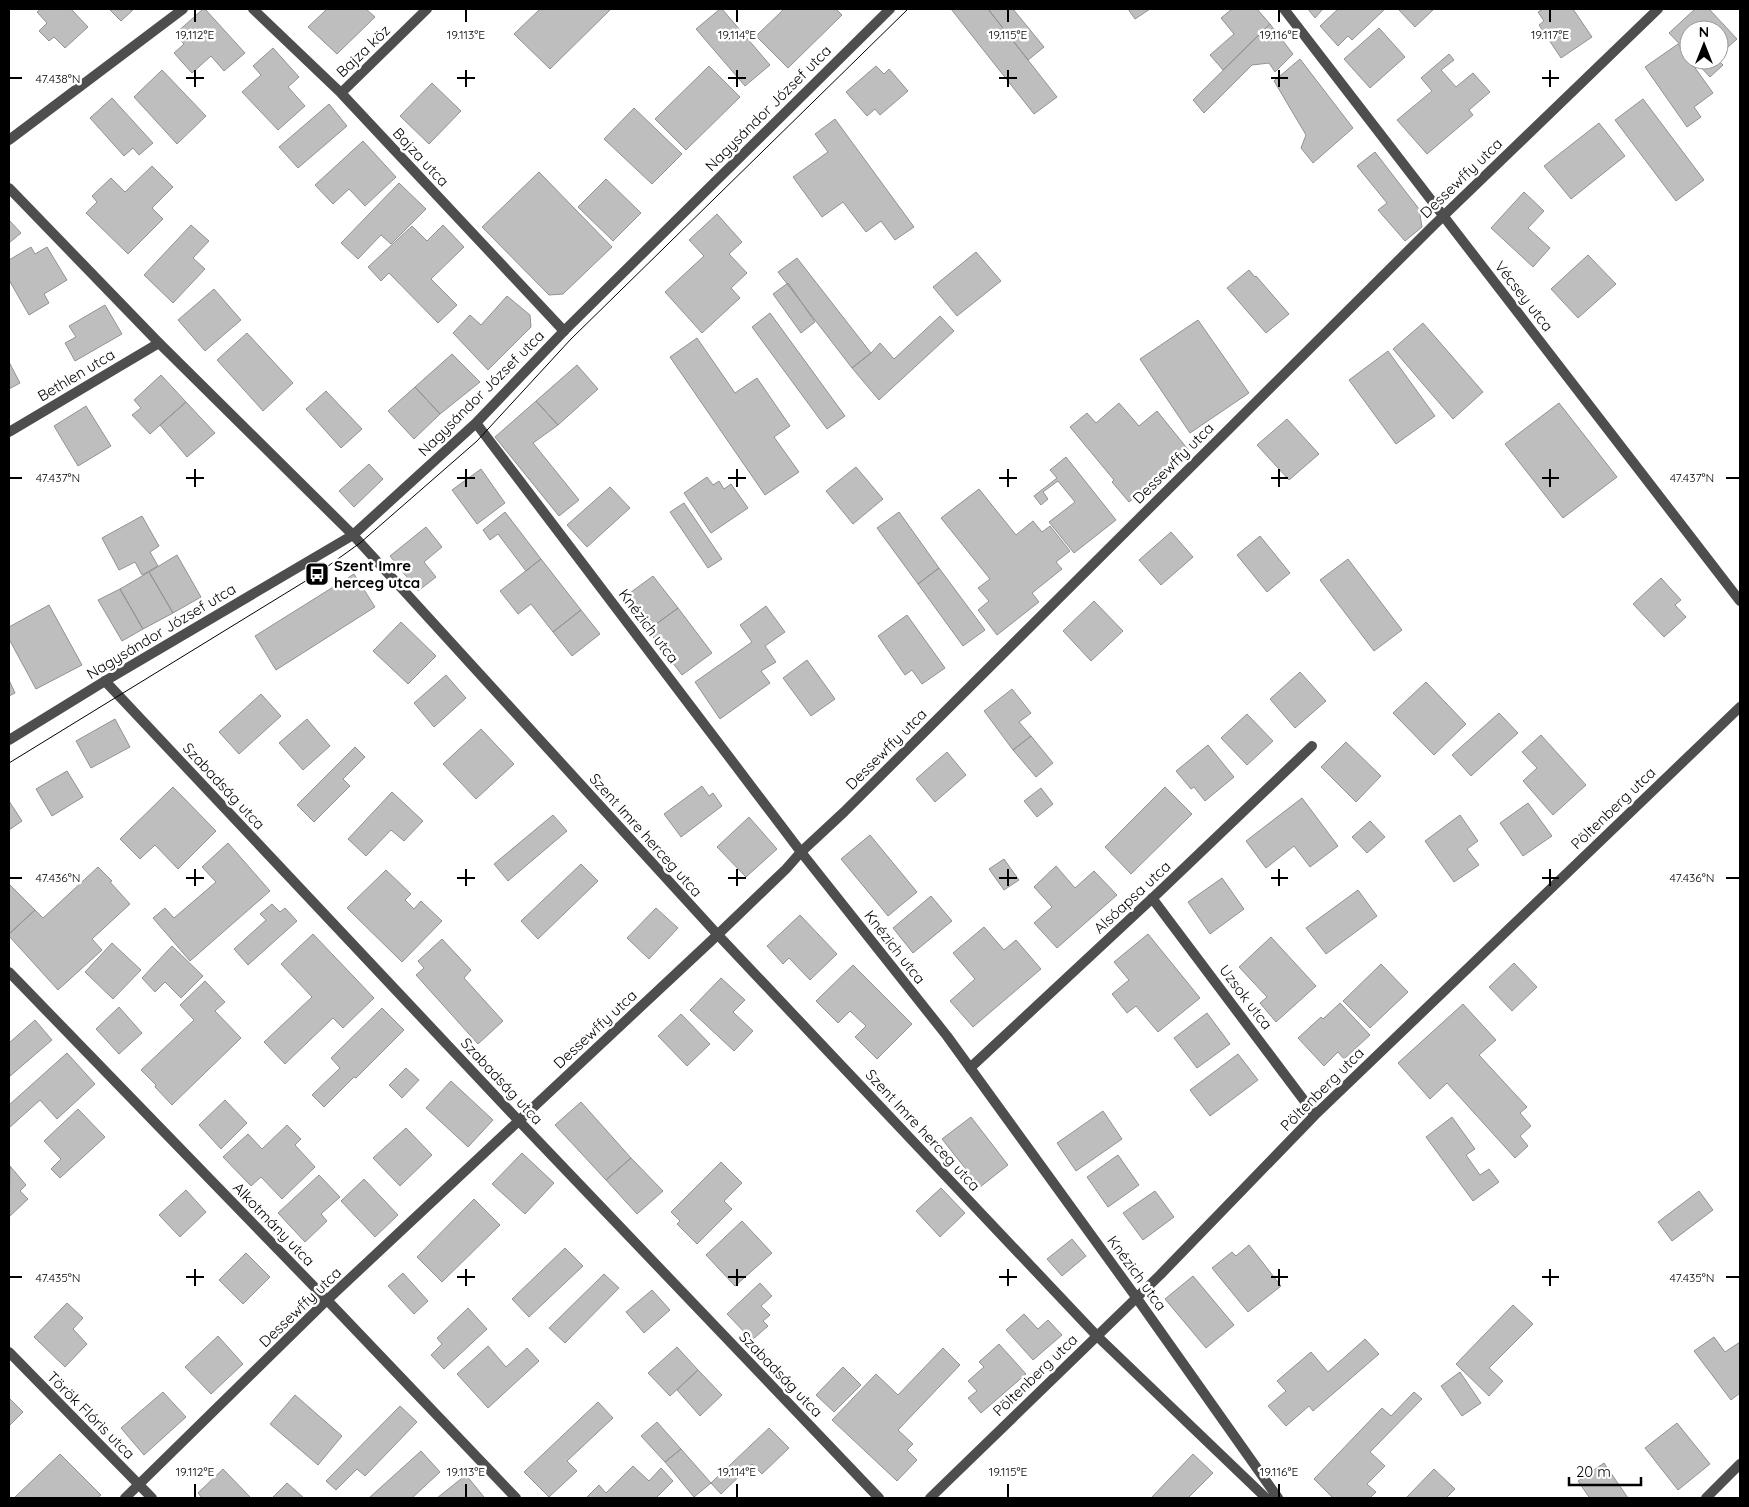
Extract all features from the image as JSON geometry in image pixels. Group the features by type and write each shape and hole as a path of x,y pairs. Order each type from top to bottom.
{"street":[{"path":"9,140 183,9"},
{"name":"Bajza utca","path":"253,9 341,93 564,331"},
{"name":"Bajza köz","path":"341,93 427,9"},
{"name":"Nagysándor József utca","path":"9,740 105,681 353,535 476,423 564,331 890,9"},
{"name":"Vécsey utca","path":"1284,9 1740,601"},
{"name":"Dessewffy utca","path":"125,1498 327,1300 718,935 1443,216 1658,9"},
{"name":"Szent Imre herceg utca","path":"9,188 159,343 353,535 718,935 1097,1336 1266,1498"},
{"name":"Bethlen utca","path":"9,432 159,343"},
{"name":"Knézich utca","path":"476,423 801,852 970,1068 1136,1297 1278,1498"},
{"name":"Szabadság utca","path":"105,681 519,1122 879,1498"},
{"name":"Pöltenberg utca","path":"930,1498 1160,1274 1315,1115 1740,707"},
{"name":"Alsóapsa utca","path":"970,1068 1312,746"},
{"name":"Uzsok utca","path":"1152,898 1315,1115"},
{"name":"Alkotmány utca","path":"9,972 516,1498"},
{"name":"Török Flóris utca","path":"9,1352 152,1498"},
{"path":"1706,1498 1740,1464"}],"building":[{"path":"41,9 71,9 88,27 65,48 54,37 49,41 39,31 47,23 37,12"},
{"path":"109,9 134,9 121,21"},
{"path":"203,9 245,53 224,71 211,56 192,73 174,53 184,44 175,34"},
{"path":"327,9 366,9 375,17 337,54 308,27"},
{"path":"540,9 611,9 550,69 514,34"},
{"path":"720,9 770,65 745,86 696,29"},
{"path":"784,9 836,9 842,15 788,68 756,36"},
{"path":"951,9 988,9 1057,97 1034,114"},
{"path":"988,9 1013,9 1044,47 1028,60"},
{"path":"1128,9 1150,9 1135,19"},
{"path":"1232,9 1257,9 1270,24 1223,70 1210,55 1234,34 1221,18"},
{"path":"1308,9 1323,9 1315,18"},
{"path":"1338,9 1385,9 1352,40 1348,36 1338,46 1320,26"},
{"path":"1398,9 1434,9 1415,27"},
{"path":"1543,9 1573,9 1592,37 1561,58 1539,25 1544,21 1538,12"},
{"path":"1695,9 1709,9 1719,20 1683,20"},
{"path":"1270,24 1293,54 1275,72 1269,63 1252,65 1204,113 1193,100"},
{"path":"1679,24 1679,44 1669,33"},
{"path":"1379,28 1405,57 1370,88 1344,59"},
{"path":"1729,30 1737,39 1729,46"},
{"path":"1678,44 1679,70 1697,70 1713,93 1694,107 1701,117 1687,127 1645,67"},
{"path":"273,48 299,77 288,87 305,106 278,130 242,92 261,75 253,66"},
{"path":"1449,54 1454,60 1441,70 1456,87 1473,73 1490,92 1469,110 1473,115 1427,154 1397,120 1432,91 1421,78"},
{"path":"1300,59 1353,128 1313,163 1301,148 1306,135 1274,81"},
{"path":"709,66 740,97 686,150 655,119"},
{"path":"876,66 884,74 889,69 908,91 880,115 875,109 867,116 846,92"},
{"path":"162,70 206,116 177,144 134,97"},
{"path":"1703,70 1718,70 1710,77"},
{"path":"432,83 461,111 429,144 400,116"},
{"path":"112,98 153,143 139,155 133,148 124,156 90,118"},
{"path":"1643,99 1704,180 1676,201 1615,120"},
{"path":"329,104 347,126 298,168 279,147"},
{"path":"634,108 682,154 652,184 604,139"},
{"path":"835,119 914,227 895,240 881,221 866,232 843,202 822,217 793,177 828,152 815,134"},
{"path":"1599,123 1625,156 1571,199 1544,166"},
{"path":"363,141 396,177 365,206 349,189 333,204 315,185"},
{"path":"1375,152 1419,209 1422,227 1405,241 1378,210 1387,203 1357,166"},
{"path":"152,166 173,187 152,208 163,219 128,254 86,213 97,202 92,196 111,178 125,192"},
{"path":"539,172 612,247 563,294 549,295 482,227"},
{"path":"606,179 641,213 613,241 578,207"},
{"path":"399,183 426,209 391,244 381,235 358,259 341,243"},
{"path":"1524,192 1544,211 1528,228 1550,248 1533,267 1491,228"},
{"path":"717,214 742,242 729,254 747,273 731,288 740,298 702,333 665,292 704,256 689,240"},
{"path":"9,220 21,233 9,243"},
{"path":"191,225 209,241 193,258 205,269 173,303 144,275"},
{"path":"443,225 464,247 431,279 457,305 438,323 389,273 381,281 368,267 412,226 427,241"},
{"path":"31,247 35,254 47,247 67,280 44,294 49,303 29,315 9,280 9,260"},
{"path":"976,252 1001,281 957,316 933,287"},
{"path":"1588,255 1616,284 1578,318 1551,289"},
{"path":"797,258 871,353 852,368 778,272"},
{"path":"1249,270 1289,314 1266,333 1227,288"},
{"path":"788,283 815,322 801,333 773,294"},
{"path":"214,289 241,320 205,351 178,320"},
{"path":"507,296 530,315 531,327 488,370 453,333 470,315 481,325"},
{"path":"105,305 122,334 75,361 65,343 76,337 69,326"},
{"path":"770,313 845,416 827,429 752,327"},
{"path":"940,316 954,331 879,400 852,368 880,343 894,359"},
{"path":"1198,320 1249,393 1190,433 1140,359"},
{"path":"1423,323 1483,392 1453,419 1393,349"},
{"path":"247,333 293,383 263,411 217,360"},
{"path":"697,338 735,393 757,378 790,426 774,437 799,472 765,495 670,357"},
{"path":"1388,351 1435,416 1396,444 1349,380"},
{"path":"452,354 480,382 440,414 415,387"},
{"path":"9,362 20,383 9,389"},
{"path":"577,365 598,389 558,425 536,401"},
{"path":"161,375 186,402 150,434 132,415 141,408 134,400"},
{"path":"415,387 440,414 414,439 388,411"},
{"path":"326,391 362,429 341,448 306,409"},
{"path":"536,401 558,425 533,443 579,500 559,516 495,437"},
{"path":"186,402 215,433 187,457 160,425"},
{"path":"1119,403 1139,426 1157,411 1190,452 1129,502 1112,482 1114,480 1070,427 1087,413 1096,423"},
{"path":"1559,403 1617,477 1563,518 1505,444"},
{"path":"86,406 111,446 78,466 54,426"},
{"path":"1287,419 1319,454 1289,480 1257,445"},
{"path":"1066,457 1116,520 1074,553 1049,522 1075,502 1058,481 1043,492 1048,499 1041,505 1034,496 1057,478 1050,470"},
{"path":"369,464 383,479 354,507 339,491"},
{"path":"856,467 883,499 853,524 826,491"},
{"path":"481,469 505,503 477,524 452,490"},
{"path":"707,477 713,485 719,481 724,489 731,484 748,508 711,533 684,493"},
{"path":"610,487 630,508 587,547 567,525"},
{"path":"979,489 1016,535 1033,521 1042,532 1050,526 1070,551 1056,562 1062,569 1032,593 1039,602 997,635 978,610 989,601 978,588 990,579 941,518"},
{"path":"684,503 722,559 708,568 670,512"},
{"path":"505,512 541,559 526,571 498,534 490,540 483,530"},
{"path":"899,512 939,568 918,584 877,528"},
{"path":"142,516 159,546 150,552 158,566 142,575 135,562 119,570 102,538"},
{"path":"426,527 442,547 424,562 436,577 418,591 390,556"},
{"path":"1171,532 1193,557 1161,585 1139,560"},
{"path":"1260,536 1290,573 1267,592 1237,555"},
{"path":"177,555 201,597 173,613 149,572"},
{"path":"541,559 581,610 553,632 531,604 518,614 500,591"},
{"path":"1348,559 1402,630 1374,651 1320,580"},
{"path":"939,568 985,630 963,646 918,584"},
{"path":"149,572 173,613 143,629 120,589"},
{"path":"354,574 375,607 276,670 255,636"},
{"path":"653,576 678,608 648,630 623,598"},
{"path":"1661,578 1681,600 1675,605 1686,617 1664,637 1633,604"},
{"path":"120,589 143,629 122,641 98,600"},
{"path":"1094,601 1123,631 1091,661 1063,631"},
{"path":"49,605 82,665 36,689 9,639 9,627"},
{"path":"766,606 785,632 765,646 776,662 761,671 770,683 720,719 695,682 752,642 740,625"},
{"path":"678,608 712,653 682,675 648,630"},
{"path":"581,610 600,634 572,656 553,632"},
{"path":"907,615 945,668 922,684 912,670 905,675 878,636"},
{"path":"401,622 436,656 408,684 373,651"},
{"path":"807,660 835,699 811,716 783,678"},
{"path":"1300,672 1326,701 1295,728 1270,699"},
{"path":"446,675 466,698 434,727 414,703"},
{"path":"9,680 15,693 9,696"},
{"path":"1426,682 1466,724 1434,755 1393,713"},
{"path":"1012,689 1031,713 1019,722 1031,736 1013,750 984,711"},
{"path":"261,694 281,716 239,754 219,732"},
{"path":"1499,713 1518,733 1471,776 1452,755"},
{"path":"1247,714 1273,741 1247,765 1221,738"},
{"path":"115,719 130,747 91,768 76,741"},
{"path":"307,719 330,746 303,770 279,743"},
{"path":"481,729 514,764 476,799 443,764"},
{"path":"1541,735 1586,785 1553,815 1523,781 1537,768 1522,752"},
{"path":"1031,736 1053,763 1036,777 1013,750"},
{"path":"1346,742 1381,776 1356,802 1321,767"},
{"path":"1208,745 1234,777 1205,801 1194,787 1191,789 1176,771"},
{"path":"355,747 365,757 343,779 350,786 314,822 297,805"},
{"path":"947,752 966,775 935,802 916,779"},
{"path":"67,771 83,797 52,816 36,789"},
{"path":"702,786 709,796 713,793 722,806 681,837 664,814"},
{"path":"173,787 216,831 178,869 155,845 140,859 120,839"},
{"path":"1165,787 1192,814 1131,874 1105,847"},
{"path":"1041,788 1053,804 1037,817 1024,801"},
{"path":"392,792 423,821 404,841 391,830 366,856 348,839"},
{"path":"1302,798 1338,846 1310,867 1294,846 1266,868 1246,841"},
{"path":"9,801 22,821 9,830"},
{"path":"1528,803 1552,836 1523,856 1500,823"},
{"path":"553,815 567,831 508,881 494,864"},
{"path":"1460,815 1478,841 1467,849 1479,865 1454,882 1425,841"},
{"path":"749,817 777,849 746,877 717,847"},
{"path":"1370,821 1385,837 1367,853 1352,837"},
{"path":"870,835 917,892 888,916 841,859"},
{"path":"228,843 270,891 190,961 153,918 165,908 174,918 216,882 202,867"},
{"path":"1004,859 1019,880 1004,890 989,869"},
{"path":"581,864 598,881 538,939 521,921"},
{"path":"1056,866 1075,888 1094,871 1117,895 1057,948 1034,923 1052,907 1034,887"},
{"path":"98,867 130,904 92,939 102,950 58,990 9,934 35,910 43,918"},
{"path":"386,870 411,894 405,900 414,909 421,901 442,921 402,962 347,908"},
{"path":"1222,878 1244,909 1210,934 1188,902"},
{"path":"9,884 35,910 9,934"},
{"path":"1358,890 1377,916 1326,954 1306,928"},
{"path":"931,896 952,921 913,953 893,928"},
{"path":"272,904 280,912 285,908 297,921 248,965 234,949 266,920 260,914"},
{"path":"656,908 678,928 649,959 627,938"},
{"path":"800,915 837,954 810,980 789,958 783,964 767,946"},
{"path":"984,927 1004,950 1016,940 1041,969 973,1027 950,1001 975,979 953,953"},
{"path":"313,934 374,998 343,1028 333,1018 285,1064 264,1042 312,997 281,964"},
{"path":"1148,934 1200,998 1158,1032 1136,1006 1127,1013 1112,994 1129,980 1114,962"},
{"path":"1271,937 1316,986 1276,1022 1260,1003 1267,997 1239,967"},
{"path":"442,939 471,970 464,978 503,1021 478,1044 416,975 424,968 418,961"},
{"path":"112,943 141,970 113,999 85,972"},
{"path":"172,946 203,976 181,998 165,982 155,992 142,978"},
{"path":"1514,963 1537,987 1512,1011 1489,987"},
{"path":"1381,964 1408,992 1370,1028 1343,1001"},
{"path":"853,965 912,1024 877,1059 855,1037 866,1026 850,1011 838,1023 816,1001"},
{"path":"721,978 745,1000 733,1012 753,1031 734,1051 690,1010"},
{"path":"205,981 225,1002 215,1011 241,1038 172,1105 141,1070 194,1020 180,1005"},
{"path":"1340,1003 1370,1035 1344,1059 1338,1052 1324,1066 1298,1038"},
{"path":"1463,1004 1496,1040 1479,1055 1527,1107 1520,1113 1531,1126 1520,1136 1528,1146 1515,1158 1447,1083 1430,1099 1398,1063"},
{"path":"119,1007 142,1033 119,1054 96,1029"},
{"path":"382,1008 404,1030 324,1107 312,1095 340,1068 331,1058"},
{"path":"1207,1013 1230,1044 1197,1068 1174,1038"},
{"path":"681,1014 710,1044 687,1066 658,1036"},
{"path":"35,1020 52,1040 9,1077 9,1043"},
{"path":"67,1053 95,1084 57,1119 40,1100 9,1128 9,1105"},
{"path":"1238,1054 1258,1080 1210,1116 1190,1090"},
{"path":"406,1068 419,1080 402,1098 389,1085"},
{"path":"451,1081 493,1120 468,1147 426,1108"},
{"path":"225,1100 247,1123 221,1149 199,1125"},
{"path":"581,1102 631,1158 606,1180 555,1125"},
{"path":"78,1109 105,1137 60,1178 51,1169 61,1159 44,1141"},
{"path":"1103,1111 1122,1139 1076,1171 1057,1143"},
{"path":"971,1117 1008,1165 980,1187 942,1139"},
{"path":"1452,1117 1475,1149 1466,1155 1480,1175 1489,1169 1499,1182 1473,1201 1426,1137"},
{"path":"287,1125 301,1139 295,1145 315,1167 282,1199 261,1177 251,1186 223,1157 248,1134 262,1149"},
{"path":"406,1128 432,1155 400,1186 373,1158"},
{"path":"522,1153 554,1183 525,1214 492,1184"},
{"path":"1118,1155 1139,1185 1108,1207 1087,1177"},
{"path":"631,1158 663,1191 637,1214 606,1180"},
{"path":"721,1162 742,1183 724,1201 732,1209 697,1244 677,1224 680,1221 671,1212"},
{"path":"10,1166 26,1185 20,1191 28,1199 9,1217"},
{"path":"319,1175 340,1197 321,1214 327,1221 305,1242 278,1213"},
{"path":"364,1179 398,1215 375,1237 341,1201"},
{"path":"941,1188 965,1213 940,1237 916,1211"},
{"path":"186,1190 206,1212 180,1237 159,1215"},
{"path":"1155,1191 1174,1217 1143,1240 1123,1213"},
{"path":"1699,1191 1713,1210 1672,1241 1658,1222"},
{"path":"474,1199 500,1225 442,1282 417,1257"},
{"path":"742,1221 772,1253 735,1286 706,1255"},
{"path":"1072,1239 1086,1256 1062,1276 1047,1259"},
{"path":"1249,1245 1281,1286 1248,1312 1212,1268 1232,1252 1236,1256"},
{"path":"565,1248 583,1266 529,1317 512,1299"},
{"path":"246,1253 270,1277 243,1304 219,1280"},
{"path":"403,1273 428,1301 414,1314 388,1286"},
{"path":"604,1274 619,1288 565,1343 549,1328"},
{"path":"1193,1276 1234,1325 1206,1348 1165,1299"},
{"path":"760,1283 772,1296 761,1306 770,1315 763,1321 768,1326 752,1340 727,1314"},
{"path":"652,1290 670,1310 644,1333 626,1312"},
{"path":"67,1303 83,1318 73,1329 87,1344 65,1367 34,1337"},
{"path":"1513,1305 1533,1324 1489,1368 1503,1381 1489,1396 1456,1364"},
{"path":"468,1308 487,1329 444,1369 431,1355 442,1344 437,1338"},
{"path":"1024,1314 1038,1329 1048,1320 1062,1335 1033,1360 1006,1330"},
{"path":"218,1336 243,1364 211,1394 185,1367"},
{"path":"1714,1337 1725,1352 1740,1342 1740,1393 1731,1400 1694,1351"},
{"path":"1365,1339 1379,1354 1313,1411 1309,1406 1286,1426 1268,1406 1286,1391 1277,1381 1311,1352 1328,1372"},
{"path":"999,1344 1026,1374 981,1413 968,1398 977,1391 968,1381 984,1367 979,1362"},
{"path":"488,1346 506,1367 527,1348 539,1361 488,1408 457,1374"},
{"path":"677,1347 698,1370 670,1396 648,1373"},
{"path":"943,1348 960,1365 898,1430 913,1444 907,1450 917,1460 897,1481 832,1420 876,1374 898,1395"},
{"path":"843,1367 861,1385 834,1412 816,1395"},
{"path":"698,1370 722,1395 700,1416 677,1390"},
{"path":"1460,1372 1481,1403 1462,1416 1441,1386"},
{"path":"163,1392 186,1417 144,1455 121,1428"},
{"path":"1414,1392 1422,1399 1370,1452 1385,1466 1367,1484 1376,1492 1370,1498 1333,1498 1314,1479 1382,1408 1391,1416"},
{"path":"295,1395 342,1436 318,1465 270,1424"},
{"path":"9,1398 23,1412 9,1426"},
{"path":"598,1402 613,1418 567,1461 577,1471 549,1497 524,1472"},
{"path":"400,1406 417,1422 365,1476 357,1469 336,1490 326,1481"},
{"path":"657,1422 681,1449 665,1462 641,1436"},
{"path":"1677,1423 1710,1464 1678,1490 1645,1448"},
{"path":"769,1428 789,1448 762,1474 752,1464 721,1494 711,1483"},
{"path":"681,1449 711,1483 694,1497 665,1462"},
{"path":"421,1451 440,1472 412,1498 369,1498"},
{"path":"60,1454 101,1495 97,1498 14,1498"},
{"path":"1193,1454 1213,1473 1188,1498 1151,1498"},
{"path":"1604,1463 1628,1498 1587,1498 1589,1497 1578,1481"},
{"path":"633,1466 649,1481 661,1468 673,1481 656,1498 586,1498 599,1485 606,1493"},
{"path":"223,1469 251,1498 202,1498 198,1493"},
{"path":"1434,1469 1455,1489 1446,1498 1406,1498"},
{"path":"466,1475 483,1498 437,1498"},
{"path":"287,1483 304,1498 272,1498"}],"tram line":[{"path":"9,763 317,574 360,543 477,441 571,339 908,9"}],"place":[{"name":"Szent Imre herceg utca","path":"317,574"}]}
